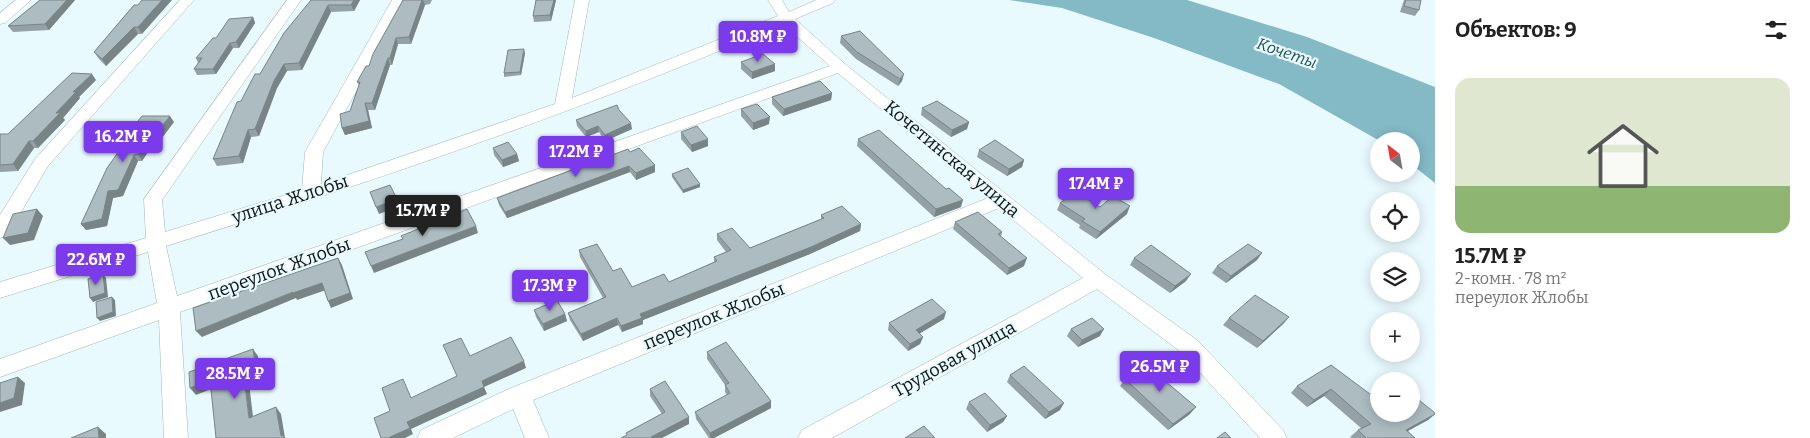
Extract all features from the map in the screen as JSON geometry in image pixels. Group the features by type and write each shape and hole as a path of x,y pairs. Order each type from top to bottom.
{"street":[{"path":"0,20 24,0"},
{"path":"0,231 41,163 187,0"},
{"path":"176,438 169,309 156,243 153,199 294,0"},
{"path":"311,193 314,152 399,0"},
{"path":"562,107 582,0"},
{"name":"Кочетинская улица","path":"775,0 786,19 840,67 1098,279 1189,346 1275,438"},
{"name":"улица Жлобы","path":"0,290 156,243 311,193 562,107 786,19 828,0"},
{"name":"переулок Жлобы","path":"0,368 840,67"},
{"name":"переулок Жлобы","path":"429,438 519,395 1001,200"},
{"name":"Трудовая улица","path":"810,438 1098,279"},
{"path":"519,395 537,438"}],"water":[{"name":"Кочеты","path":"1009,0 1187,0 1307,37 1435,87 1435,183 1420,171 1420,132 1370,132 1370,135 1279,84 1154,38 1062,8"}],"building":[{"path":"40,0 67,0 45,24 8,26"},
{"path":"142,0 162,0 138,27 134,27 102,59 94,52 134,5 138,5"},
{"path":"311,0 354,0 351,5 328,5 299,63 284,64 274,81 255,129 248,130 239,156 213,159 237,102 241,101 255,74 260,74 284,33"},
{"path":"403,0 422,0 409,37 396,38 372,103 365,103 369,121 342,128 340,114 350,111 360,82 357,82 366,66 369,66 373,54"},
{"path":"536,0 554,0 550,15 533,16"},
{"path":"1406,0 1421,0 1419,10 1404,6"},
{"path":"253,17 236,42 230,43 213,69 194,69 202,58 196,58 213,38 216,38 229,19"},
{"path":"860,31 904,74 900,79 857,52 841,36"},
{"path":"524,49 520,72 504,73 508,50"},
{"path":"763,54 775,64 752,72 741,62"},
{"path":"72,73 92,74 73,92 76,92 56,113 60,113 33,141 29,141 13,164 0,165 0,134 8,134"},
{"path":"820,81 832,93 784,109 772,97"},
{"path":"937,101 969,122 952,130 922,108"},
{"path":"757,104 770,117 753,123 741,109"},
{"path":"617,105 631,123 605,135 598,126 586,131 576,120"},
{"path":"142,116 170,116 153,137 150,137 138,154 134,155 118,190 108,191 102,219 81,224 107,168 129,137 125,137"},
{"path":"697,126 708,139 691,145 681,132"},
{"path":"879,130 946,189 949,188 963,200 936,209 858,139"},
{"path":"995,140 1024,160 1009,169 979,150"},
{"path":"508,142 517,154 502,160 493,148"},
{"path":"639,148 655,165 636,173 629,166 505,212 497,198 628,149 630,152"},
{"path":"688,168 700,184 683,190 672,174"},
{"path":"390,185 397,199 376,207 370,192"},
{"path":"1076,192 1100,207 1113,196 1130,206 1100,232 1082,221 1085,219 1060,203"},
{"path":"842,206 861,224 811,247 640,314 642,318 621,326 617,318 581,334 568,313 606,297 579,250 597,244 613,271 621,268 632,287 664,274 669,282 717,261 714,257 731,250 717,234 732,228 750,248 824,218 821,215"},
{"path":"37,209 28,233 3,238 13,214"},
{"path":"467,209 476,226 371,266 365,252 403,239 401,236"},
{"path":"978,212 1002,232 998,234 1027,258 1009,268 955,222"},
{"path":"1248,244 1262,253 1231,276 1217,266"},
{"path":"1151,245 1191,274 1175,286 1134,258"},
{"path":"338,258 350,293 328,301 322,283 293,292 196,331 193,308"},
{"path":"103,274 105,293 90,298 88,279"},
{"path":"1255,295 1289,317 1263,341 1229,318"},
{"path":"112,297 113,312 97,318 96,302"},
{"path":"932,299 946,312 916,330 923,337 910,344 889,323"},
{"path":"557,300 565,314 543,324 534,310"},
{"path":"1092,318 1104,329 1082,340 1071,329"},
{"path":"511,337 524,361 482,381 484,387 407,422 410,428 388,438 381,438 374,418 390,411 382,388 403,379 411,398 457,376 443,345 461,338 470,356"},
{"path":"726,342 771,401 710,433 695,412 730,393 725,385 729,383 707,352"},
{"path":"253,349 255,363 243,368 249,418 276,407 281,436 283,435 284,438 216,438 210,380 190,388 189,372"},
{"path":"1149,363 1167,379 1165,381 1196,407 1173,424 1125,379"},
{"path":"1331,365 1370,394 1370,422 1420,422 1420,401 1435,414 1406,430 1415,438 1366,438 1358,430 1371,424 1331,389 1314,400 1297,386"},
{"path":"1024,366 1064,403 1049,412 1010,375"},
{"path":"18,377 14,398 0,403 0,383"},
{"path":"665,381 689,417 652,438 621,438 627,435 626,433 665,412 650,389"},
{"path":"985,393 1007,416 990,425 969,402"},
{"path":"924,426 935,438 905,438"},
{"path":"98,427 99,438 71,438"},
{"path":"1225,432 1231,438 1217,438"}]}
